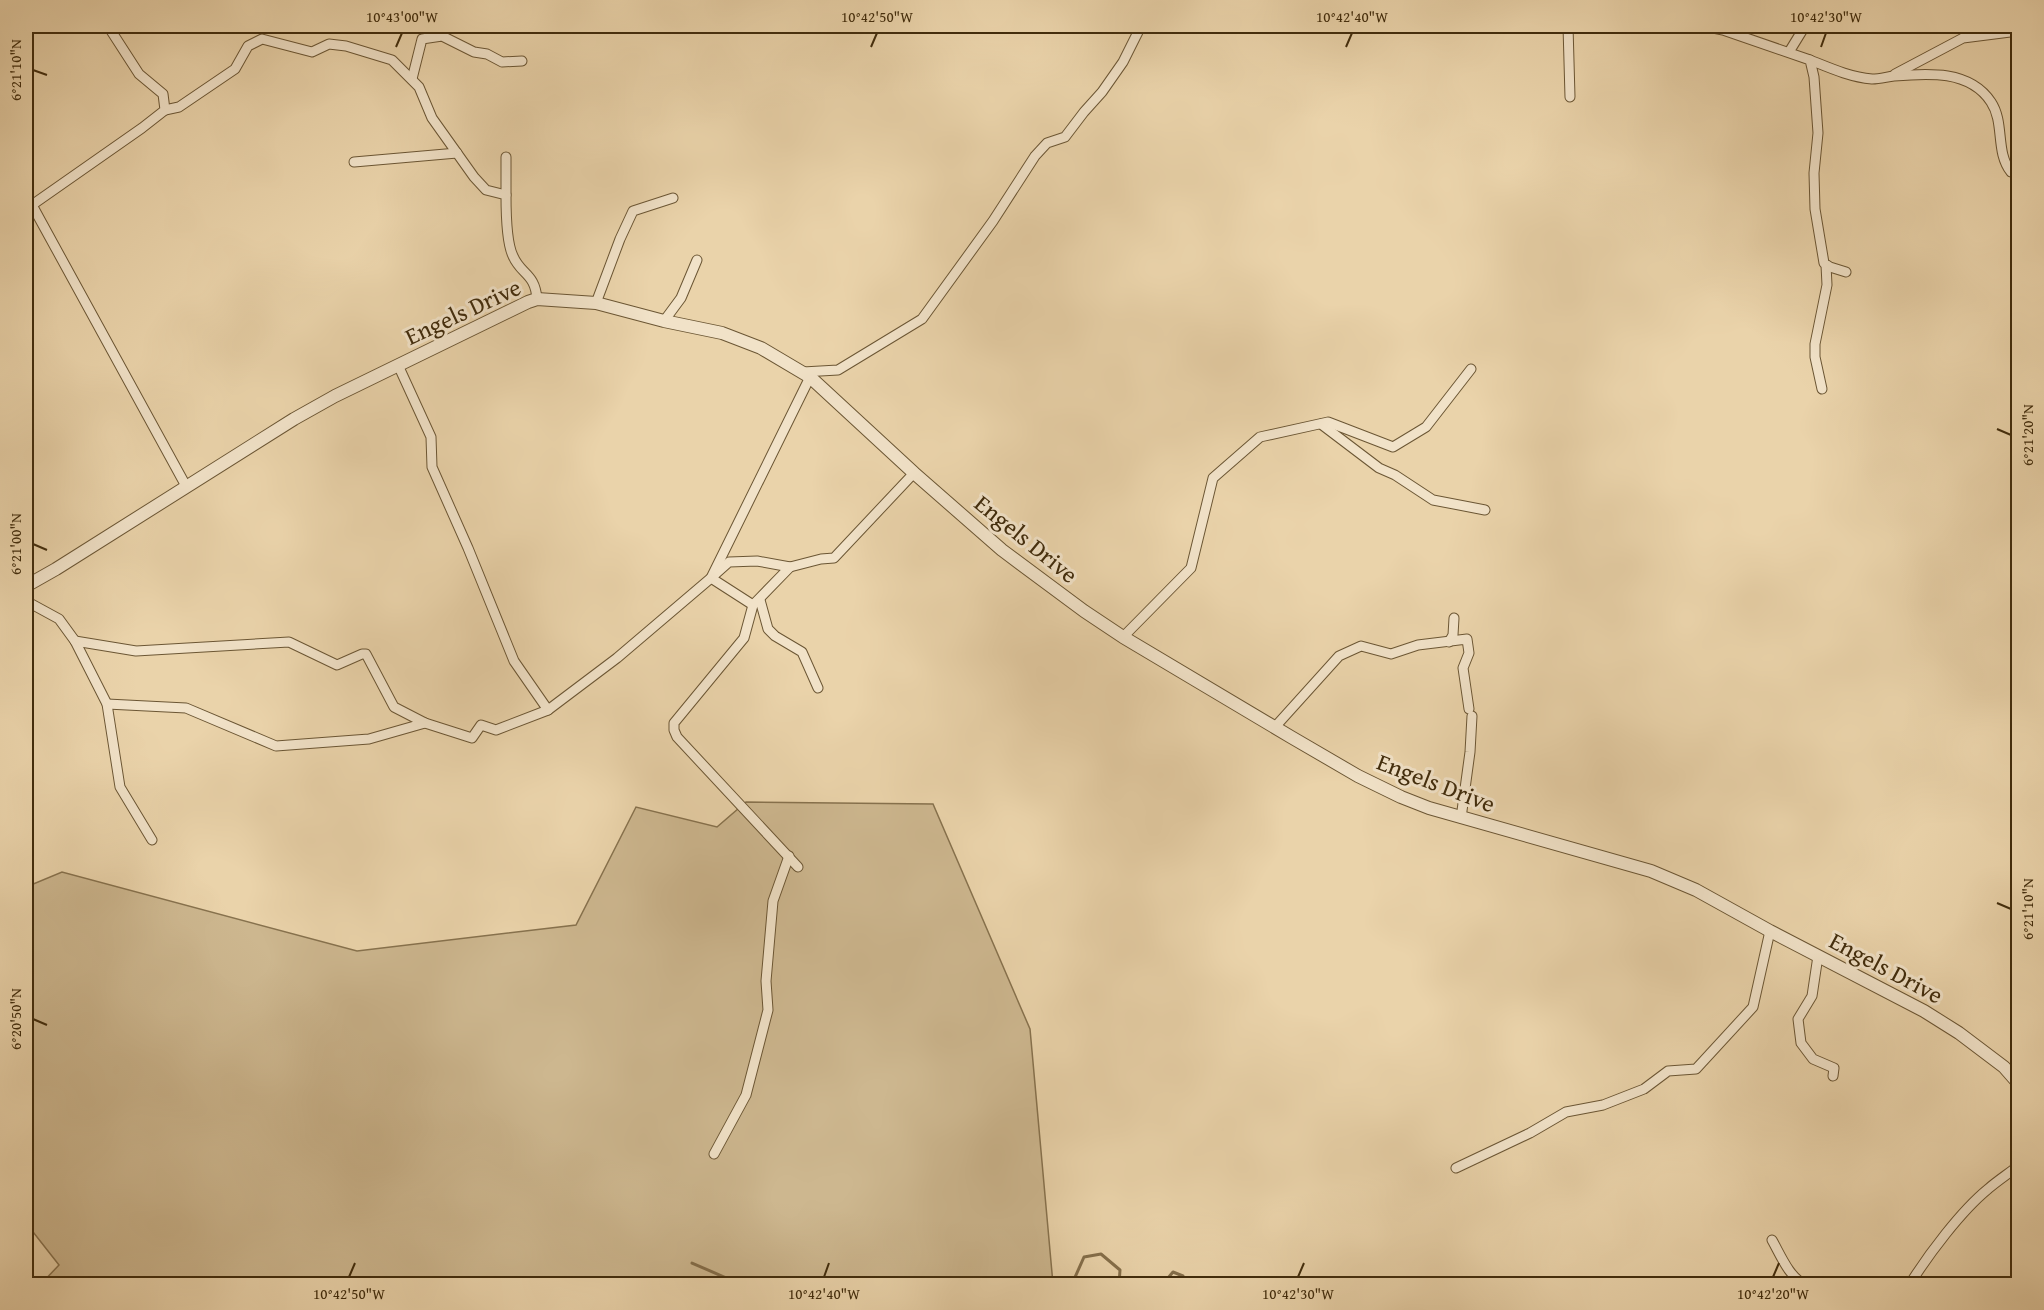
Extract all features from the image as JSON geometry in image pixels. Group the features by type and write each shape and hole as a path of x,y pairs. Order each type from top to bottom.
{"street":[{"path":"108,26 139,74 163,94 165,110"},
{"path":"711,578 806,375 838,370 922,319 993,221 1035,156 1047,143 1065,136 1102,92 1123,62 1141,26"},
{"path":"1568,26 1570,97"},
{"path":"1703,26 1723,30 1859,77 1881,79 1963,38 2019,31"},
{"path":"1789,52 1805,26"},
{"path":"412,79 422,39 442,36 474,52 487,54 502,62 522,61"},
{"path":"186,486 28,201 142,129 165,110 178,107 236,69 248,46 262,39 312,52 329,44 346,46 392,60 419,87 432,118 486,190 506,195"},
{"path":"1810,60 1814,76 1818,133 1814,173 1815,209 1826,265 1827,285 1815,344 1815,357 1822,389"},
{"path":"1890,76 1934,74 1955,77 1978,88 1991,102 1999,120 2004,160 2011,172 2019,174"},
{"path":"354,162 457,153"},
{"path":"506,157 506,217 512,255 531,276 537,288 537,299"},
{"path":"596,303 620,239 633,212 673,198"},
{"path":"664,321 681,298 697,260"},
{"path":"1826,265 1846,272"},
{"name":"Engels Drive","path":"26,586 294,418 398,365 537,299 596,303 731,336 759,346 806,375 914,473 1044,583 1123,637 1274,728 1358,776 1401,797 1461,818 1651,871 1696,890 1924,1011 1959,1033 2004,1067 2019,1083"},
{"path":"398,365 431,437 432,467 514,661 548,710"},
{"path":"1123,637 1191,568 1214,478 1260,437 1328,422 1393,447 1426,427 1471,369"},
{"path":"1321,424 1379,468 1395,475 1433,500 1485,510"},
{"path":"75,641 136,651 289,642 337,665 366,654 394,707 425,723 472,738 481,725 496,730 548,710 616,658 729,562 757,561 790,567 834,558 914,473"},
{"path":"790,567 757,602 744,638 674,723 674,730 677,737 798,867"},
{"path":"711,578 757,602 768,629 775,636 802,652 818,688"},
{"path":"26,601 59,619 75,641 107,704 120,787 152,840"},
{"path":"1449,642 1453,635 1454,618"},
{"path":"1274,728 1339,656 1361,646 1391,654 1418,645 1467,639 1469,652 1462,668 1471,712 1470,752 1461,818"},
{"path":"107,704 186,708 276,746 369,739 425,723"},
{"path":"714,1154 746,1095 768,1010 766,981 773,902 789,856"},
{"path":"1456,1168 1530,1133 1566,1112 1603,1105 1644,1089 1668,1071 1696,1069 1753,1007 1770,931"},
{"path":"1818,956 1812,996 1798,1019 1801,1043 1813,1059 1834,1068 1833,1076"},
{"path":"1910,1284 1923,1263 1971,1206 1986,1190 2019,1166"},
{"path":"1772,1240 1786,1266 1801,1283 1805,1284"},
{"path":"1844,1284 1857,1284"}],"shaded area":[{"path":"746,802 933,804 1030,1029 1053,1284 41,1284 59,1265 26,1223 26,887 62,872 357,951 576,925 636,807 717,827"}],"waterway":[{"path":"1072,1284 1084,1257 1101,1254 1120,1270 1119,1284"},
{"path":"692,1263 731,1280 767,1281 779,1284"},
{"path":"1163,1284 1173,1272 1183,1276 1186,1284"}]}
